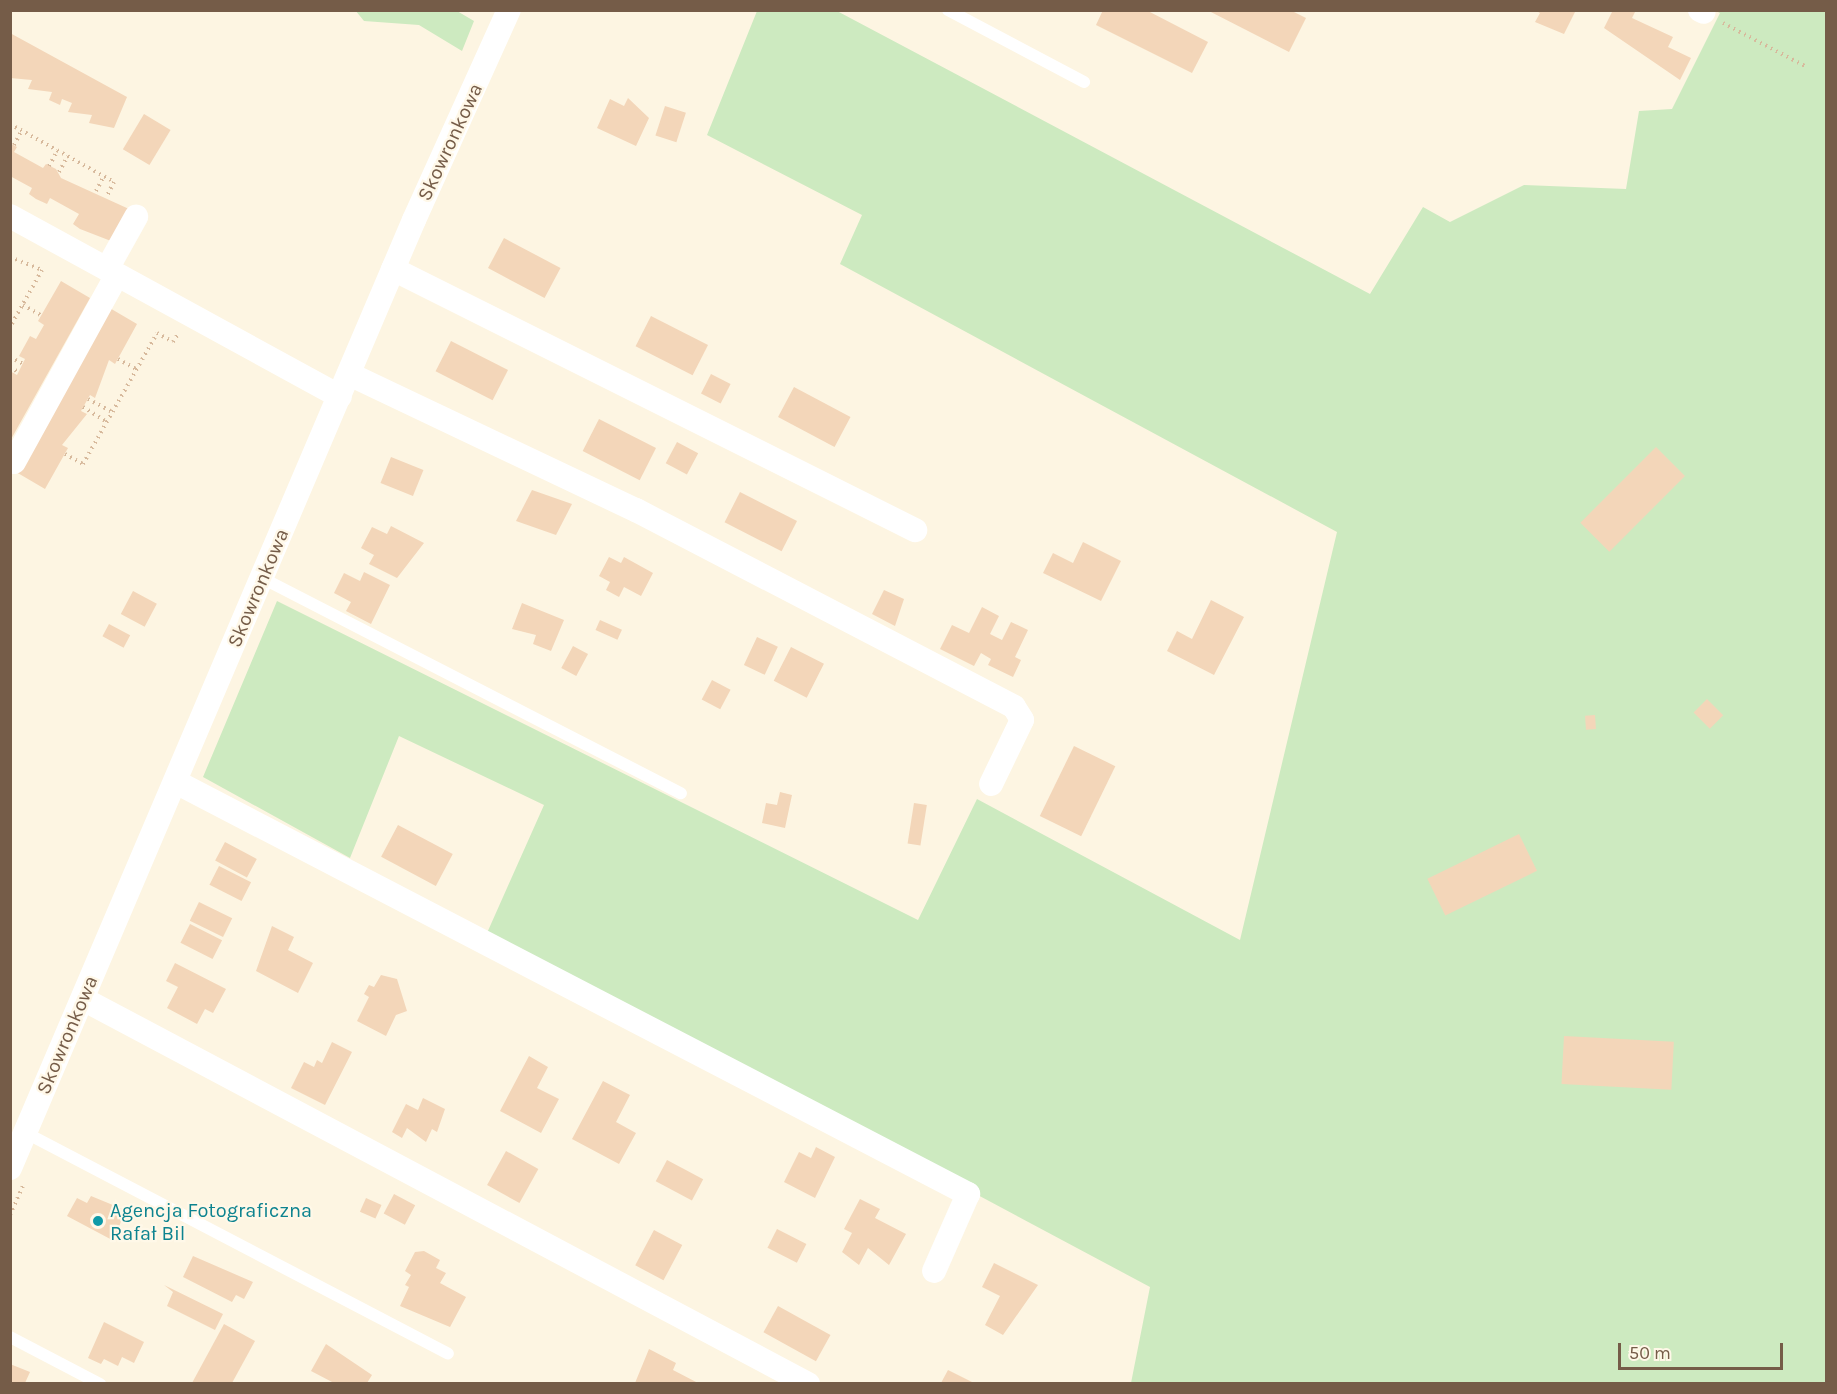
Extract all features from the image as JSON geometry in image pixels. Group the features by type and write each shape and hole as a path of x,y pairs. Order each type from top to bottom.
{"street":[{"name":"Skowronkowa","path":"10,1168 393,269 509,10"},
{"path":"10,216 340,397"},
{"path":"14,462 112,272 136,217"},
{"path":"393,269 915,530"},
{"path":"349,374 636,510 1014,707 1022,720 991,784"},
{"path":"176,782 968,1194 934,1271"},
{"path":"83,999 808,1383"}],"lane":[{"path":"948,10 1084,82"},
{"path":"262,578 681,793"},
{"path":"26,1133 448,1354"},
{"path":"10,1337 100,1383"}],"path":[{"path":"1702,11 1805,66"},
{"path":"11,124 114,182 106,196"},
{"path":"14,145 22,130"},
{"path":"49,166 58,150"},
{"path":"59,172 68,156"},
{"path":"96,191 104,177"},
{"path":"10,257 42,270 10,327"},
{"path":"23,305 42,316"},
{"path":"65,454 83,464 157,333 173,342"},
{"path":"10,357 23,364"},
{"path":"118,359 136,369"},
{"path":"10,367 18,372"},
{"path":"88,399 112,412"},
{"path":"83,407 107,422"}],"green space":[{"path":"355,10 457,11 474,21 462,51 419,25 364,21"},
{"path":"757,11 837,11 1370,294 1423,207 1450,222 1524,185 1626,189 1639,111 1672,109 1720,13 1716,11 1826,11 1826,1383 1131,1383 1150,1287 487,933 544,805 399,736 350,858 203,777 277,601 918,920 977,799 1240,940 1337,532 840,264 862,215 707,135"}],"building":[{"path":"1103,10 1146,10 1208,42 1192,73 1096,25"},
{"path":"1207,10 1290,10 1306,18 1289,52"},
{"path":"1535,10 1573,10 1575,12 1564,34 1535,22 1540,13"},
{"path":"1613,10 1636,10 1632,18 1673,37 1668,47 1691,58 1680,80 1604,28"},
{"path":"10,33 127,97 114,128 89,123 92,115 68,112 72,103 62,99 60,105 49,100 52,92 28,89 32,80 10,78"},
{"path":"628,98 649,118 636,146 597,128 610,99 624,106"},
{"path":"665,106 686,113 676,142 655,135"},
{"path":"144,114 171,130 149,165 123,149"},
{"path":"10,143 17,147 14,152 43,168 46,164 56,169 61,178 129,209 111,241 80,229 73,224 79,214 50,198 47,204 36,199 29,194 32,188 10,176"},
{"path":"504,238 561,268 545,298 488,268"},
{"path":"61,281 90,298 10,441 10,371 17,375 25,359 19,356 30,336 36,339 44,325 38,321"},
{"path":"108,307 137,324 115,364 109,360 95,398 90,395 81,411 87,414 62,445 68,448 45,489 16,472"},
{"path":"651,316 708,345 693,375 636,346"},
{"path":"451,341 508,370 493,400 436,371"},
{"path":"711,374 731,384 721,404 701,394"},
{"path":"794,387 851,417 835,447 778,417"},
{"path":"599,419 656,448 640,480 583,451"},
{"path":"677,442 698,453 687,474 666,463"},
{"path":"1656,447 1685,476 1609,552 1580,523"},
{"path":"391,457 423,470 413,496 381,483"},
{"path":"532,490 572,504 556,535 516,521"},
{"path":"740,492 797,521 782,551 725,522"},
{"path":"391,526 424,543 397,578 369,564 374,555 361,548 372,527 387,534"},
{"path":"1083,542 1121,561 1101,601 1043,573 1053,553 1073,563"},
{"path":"609,557 621,563 624,557 653,573 641,596 624,587 619,597 606,590 610,582 599,576"},
{"path":"364,572 390,585 371,624 346,611 351,602 334,593 344,573 360,581"},
{"path":"884,590 904,599 895,626 872,614"},
{"path":"133,591 157,604 145,627 121,614"},
{"path":"1211,600 1244,617 1214,675 1167,651 1177,631 1192,639"},
{"path":"522,603 564,620 551,651 533,644 536,635 512,629"},
{"path":"982,607 999,616 990,634 1002,640 1011,622 1028,630 1015,657 1021,660 1013,677 988,665 991,659 981,653 974,666 940,649 952,625 969,633"},
{"path":"600,620 622,630 617,640 596,630"},
{"path":"109,624 130,635 124,648 102,636"},
{"path":"757,637 778,647 765,675 744,665"},
{"path":"573,646 588,654 576,676 561,668"},
{"path":"791,647 824,664 807,698 774,681"},
{"path":"712,680 731,690 720,709 702,699"},
{"path":"1707,699 1723,715 1710,729 1694,712"},
{"path":"1595,715 1596,729 1586,730 1585,716"},
{"path":"1074,746 1115,766 1081,836 1040,816"},
{"path":"780,792 792,795 785,828 762,823 766,803 777,805"},
{"path":"914,803 927,805 920,846 908,843"},
{"path":"398,825 453,854 436,886 381,857"},
{"path":"1519,834 1537,871 1445,916 1427,879"},
{"path":"225,842 257,859 247,877 215,861"},
{"path":"219,866 251,882 242,901 209,885"},
{"path":"199,902 232,918 223,937 190,921"},
{"path":"190,924 222,940 213,959 180,943"},
{"path":"272,926 294,937 288,950 313,963 298,993 256,971"},
{"path":"175,963 226,989 213,1013 205,1009 197,1024 167,1008 178,987 166,981"},
{"path":"381,975 397,979 407,1011 396,1015 386,1036 357,1021 369,997 364,994 369,985 374,987"},
{"path":"1564,1036 1674,1042 1671,1090 1561,1084"},
{"path":"332,1042 352,1052 325,1105 291,1088 304,1062 314,1067 317,1060 322,1063"},
{"path":"529,1056 548,1067 537,1088 559,1099 541,1133 500,1111"},
{"path":"603,1081 630,1095 616,1122 636,1133 619,1164 572,1139"},
{"path":"423,1098 445,1109 437,1132 432,1129 426,1142 407,1128 402,1138 392,1132 406,1104 418,1110"},
{"path":"816,1147 835,1157 815,1198 784,1182 799,1152 811,1158"},
{"path":"506,1151 538,1169 519,1203 487,1185"},
{"path":"667,1160 703,1179 692,1200 656,1181"},
{"path":"394,1194 415,1205 405,1225 384,1213"},
{"name":"Agencja Fotograficzna Rafał Bil","path":"91,1196 125,1210 114,1241 67,1216 77,1198 87,1203"},
{"path":"366,1198 382,1205 375,1219 360,1212"},
{"path":"860,1199 880,1209 875,1218 906,1234 889,1265 868,1248 859,1265 842,1252 852,1233 844,1229"},
{"path":"777,1229 806,1244 797,1263 767,1248"},
{"path":"654,1230 682,1245 663,1280 635,1265"},
{"path":"424,1251 440,1260 436,1268 446,1273 440,1283 466,1297 450,1327 400,1306 409,1287 405,1285 411,1275 405,1271 415,1252"},
{"path":"193,1256 253,1282 244,1299 236,1295 232,1302 183,1277"},
{"path":"994,1263 1038,1285 1003,1335 985,1325 1000,1296 982,1287"},
{"path":"164,1285 223,1314 215,1330 167,1306 173,1292"},
{"path":"778,1306 830,1335 816,1361 763,1332"},
{"path":"104,1322 144,1342 134,1363 122,1357 118,1366 104,1359 101,1364 88,1358"},
{"path":"224,1324 255,1341 232,1383 192,1383"},
{"path":"326,1344 372,1375 367,1383 334,1383 311,1371"},
{"path":"649,1349 676,1363 673,1370 698,1383 635,1383"},
{"path":"10,1364 30,1372 25,1383 10,1383"},
{"path":"948,1370 974,1383 941,1383"}],"place":[{"name":"Agencja Fotograficzna Rafał Bil","path":"98,1221"}]}
